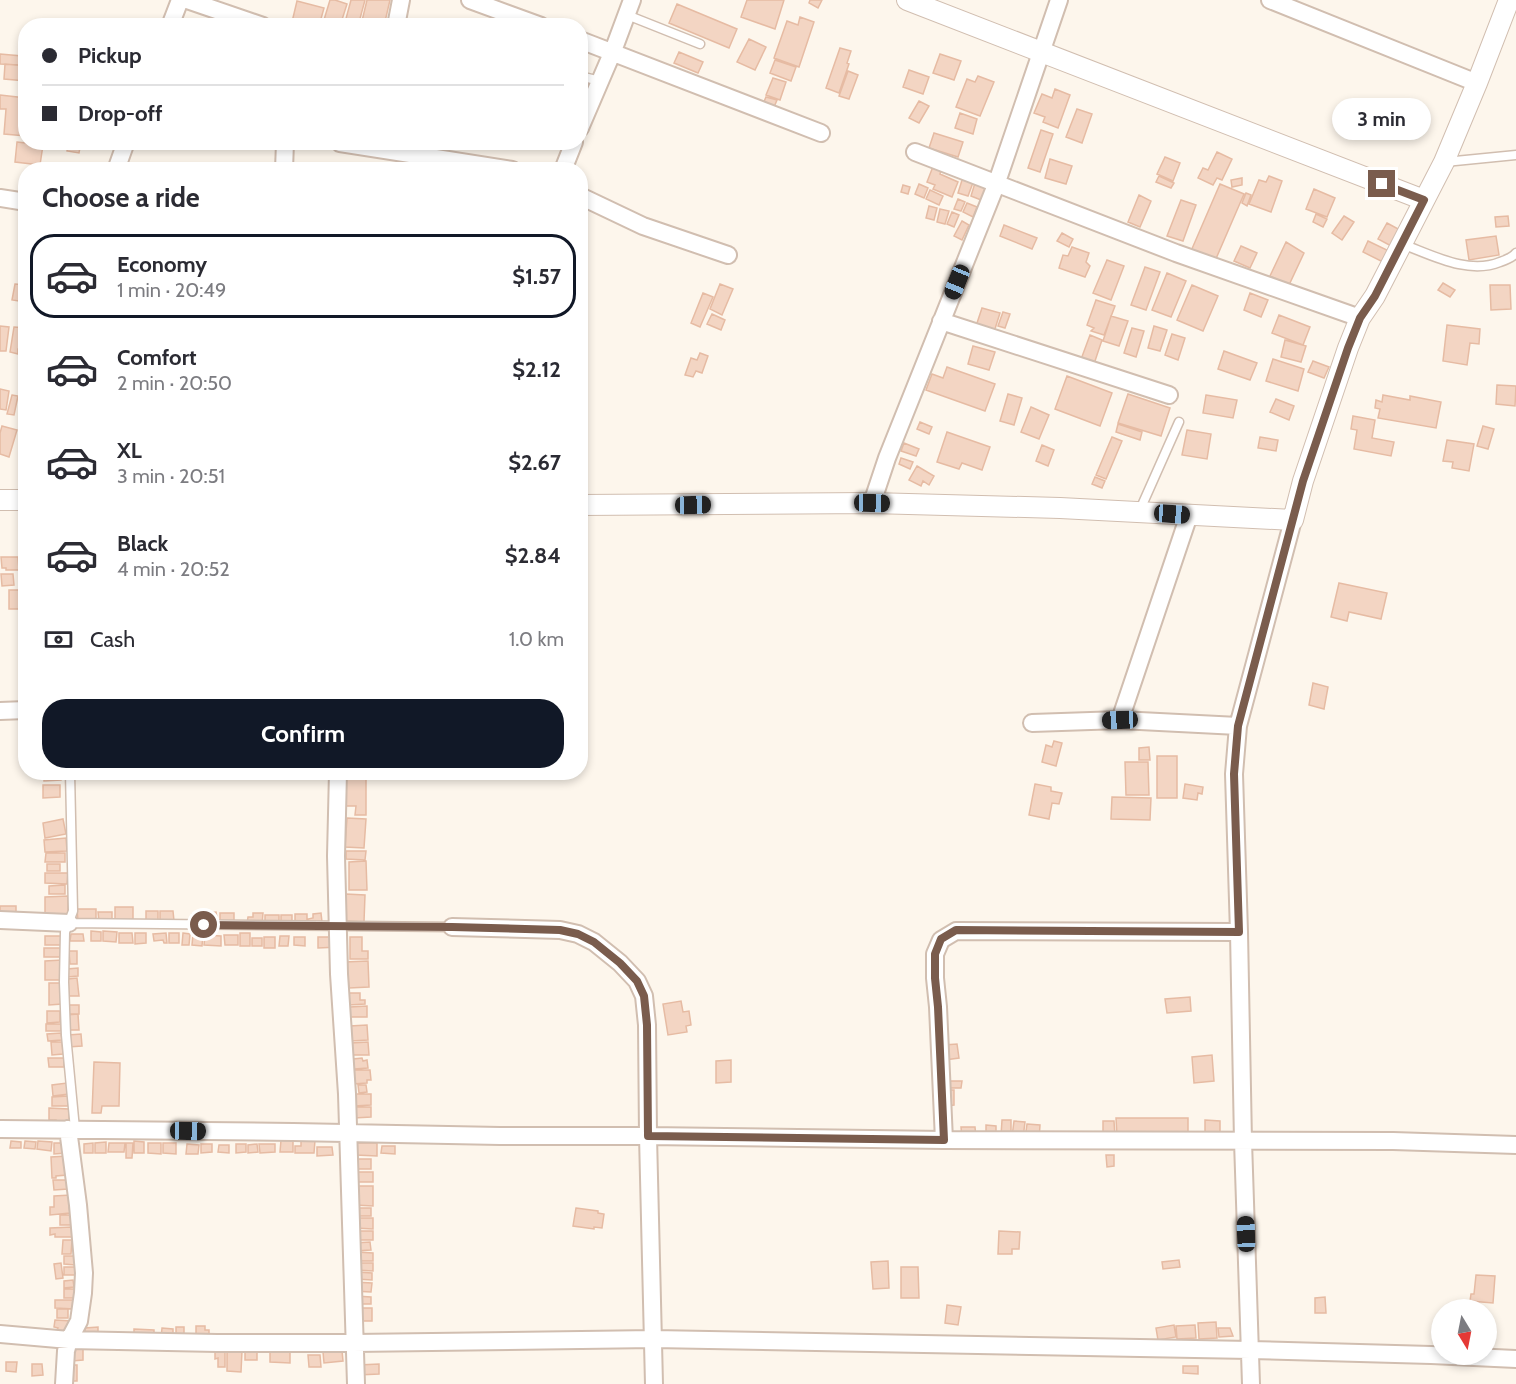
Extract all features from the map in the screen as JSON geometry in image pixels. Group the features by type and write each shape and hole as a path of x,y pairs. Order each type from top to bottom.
{"street":[{"path":"173,18 180,0"},
{"path":"187,0 240,18"},
{"path":"398,18 401,0"},
{"path":"470,0 519,18"},
{"path":"907,0 1424,200"},
{"path":"872,503 887,458 996,185 1059,0"},
{"path":"1270,0 1478,83"},
{"path":"1251,1384 1234,774 1238,726 1303,481 1348,348 1360,318 1375,296 1444,162 1478,83 1509,0"},
{"path":"588,109 630,8"},
{"path":"588,43 821,133"},
{"path":"385,150 461,162"},
{"path":"915,152 1176,253 1360,318"},
{"path":"0,198 18,201"},
{"path":"588,199 643,226 728,255"},
{"path":"941,321 1169,395"},
{"path":"0,500 18,501"},
{"path":"588,505 872,503 1293,520"},
{"path":"1120,720 1189,515"},
{"path":"0,711 18,710"},
{"path":"1032,723 1120,720 1238,726"},
{"path":"338,780 336,856 339,974 348,1134 356,1384"},
{"path":"0,920 69,923"},
{"path":"452,927 560,930 578,934 594,942 620,963 637,981 644,996 647,1025 654,1384"},
{"path":"944,1140 935,978 935,954 941,939 956,930 1239,932"},
{"path":"0,1129 944,1140 1393,1141 1516,1145"},
{"path":"64,1384 66,1351 79,1321 84,1273 72,1129"},
{"path":"0,1334 69,1340 217,1343 654,1339 1250,1350 1516,1359"}],"lane":[{"path":"630,8 700,44"},
{"path":"588,78 600,81"},
{"path":"1444,162 1516,155"},
{"path":"1402,244 1464,266 1490,266 1516,253"},
{"path":"1139,512 1179,422"},
{"path":"70,780 73,911 65,932 64,982 72,1129"},
{"path":"69,923 452,927"}],"building":[{"path":"330,0 347,4 343,18 325,18"},
{"path":"351,0 365,0 360,18 346,18"},
{"path":"367,0 390,0 386,18 363,18"},
{"path":"747,0 784,0 775,29 741,17"},
{"path":"810,0 822,0 818,8 809,3"},
{"path":"297,1 324,8 321,18 293,18"},
{"path":"677,4 737,29 729,48 669,23"},
{"path":"800,17 814,22 799,67 774,58 787,21 798,25"},
{"path":"749,39 766,47 755,70 737,62"},
{"path":"840,48 851,51 839,93 826,88"},
{"path":"679,52 703,62 698,73 674,63"},
{"path":"0,54 18,56 18,65 0,64"},
{"path":"940,54 961,61 954,80 933,73"},
{"path":"775,60 796,67 791,81 770,73"},
{"path":"5,64 18,65 18,80 4,79"},
{"path":"909,70 929,77 923,94 903,87"},
{"path":"848,71 858,75 849,99 839,96"},
{"path":"978,76 994,82 980,116 956,107 967,79 975,82"},
{"path":"773,78 786,82 780,100 766,95"},
{"path":"1055,89 1070,95 1058,128 1043,122 1045,117 1034,113 1042,94 1052,98"},
{"path":"0,95 18,97 18,135 4,134 6,109 0,109"},
{"path":"766,97 777,100 774,107 763,104"},
{"path":"919,101 929,106 919,123 909,118"},
{"path":"1077,109 1092,114 1082,143 1066,137"},
{"path":"960,113 977,119 973,134 955,128"},
{"path":"1041,130 1053,134 1040,172 1028,168"},
{"path":"934,133 963,142 958,157 929,148"},
{"path":"17,142 18,150 42,150 40,162 15,162"},
{"path":"67,150 80,150 79,153"},
{"path":"412,150 427,150 427,155 412,154"},
{"path":"1217,152 1232,159 1222,180 1217,178 1213,185 1198,178 1203,168 1208,170"},
{"path":"1165,157 1180,163 1173,181 1157,174"},
{"path":"1050,159 1072,166 1066,184 1045,178"},
{"path":"934,164 942,167 940,174 958,182 952,197 933,189 935,185 927,182"},
{"path":"1159,176 1174,183 1171,188 1156,182"},
{"path":"1269,176 1282,181 1271,212 1249,204 1259,180 1266,182"},
{"path":"963,177 974,180 968,196 958,193"},
{"path":"1242,178 1242,185 1232,187 1231,180"},
{"path":"975,183 986,187 981,200 971,196"},
{"path":"919,184 928,188 924,198 915,194"},
{"path":"1220,184 1244,194 1215,261 1191,251"},
{"path":"903,185 910,187 908,194 901,192"},
{"path":"1314,189 1335,198 1327,217 1306,209"},
{"path":"930,190 943,196 939,205 926,199"},
{"path":"1246,193 1251,195 1247,206 1242,203"},
{"path":"1139,195 1151,201 1140,227 1128,222"},
{"path":"958,199 965,202 961,211 954,209"},
{"path":"1181,200 1196,205 1183,241 1167,236"},
{"path":"967,203 977,207 973,217 963,212"},
{"path":"929,206 937,208 934,220 926,218"},
{"path":"940,209 949,211 945,224 937,222"},
{"path":"952,212 959,215 954,227 947,224"},
{"path":"1316,214 1327,219 1323,227 1313,222"},
{"path":"1344,216 1354,222 1342,240 1332,233"},
{"path":"1508,216 1509,226 1496,227 1495,217"},
{"path":"962,221 969,225 962,240 954,236"},
{"path":"1387,223 1402,231 1393,247 1378,239"},
{"path":"1004,225 1037,238 1032,249 1000,236"},
{"path":"1062,233 1073,239 1069,247 1057,241"},
{"path":"1496,236 1499,255 1469,260 1466,240"},
{"path":"1368,241 1389,251 1383,262 1363,252"},
{"path":"1286,242 1304,253 1289,285 1270,276"},
{"path":"1241,246 1257,253 1250,268 1234,261"},
{"path":"1072,247 1089,253 1086,262 1090,266 1085,277 1059,268 1063,255 1068,256"},
{"path":"1107,260 1124,266 1111,300 1093,293"},
{"path":"1145,267 1160,272 1146,310 1131,305"},
{"path":"1167,273 1186,281 1171,317 1152,310"},
{"path":"1443,283 1455,290 1450,297 1438,290"},
{"path":"15,284 18,284 18,301 12,300"},
{"path":"720,284 733,289 722,315 710,309"},
{"path":"1192,285 1218,296 1203,331 1177,320"},
{"path":"1490,285 1510,285 1511,309 1491,310"},
{"path":"703,293 713,297 700,327 691,323"},
{"path":"1250,293 1268,300 1261,317 1244,310"},
{"path":"1096,300 1115,306 1104,335 1091,331 1094,328 1087,325"},
{"path":"982,308 1000,313 994,332 976,326"},
{"path":"1003,312 1010,314 1005,328 998,326"},
{"path":"712,314 725,320 721,330 707,324"},
{"path":"1279,315 1310,327 1303,345 1272,333"},
{"path":"1111,316 1128,321 1119,346 1103,341"},
{"path":"1447,325 1480,329 1479,344 1470,343 1467,365 1443,361"},
{"path":"0,326 9,327 6,351 0,351"},
{"path":"1154,326 1167,330 1160,351 1148,348"},
{"path":"14,327 18,327 18,354 10,352"},
{"path":"1132,328 1144,331 1136,357 1124,353"},
{"path":"1172,334 1185,338 1178,360 1165,355"},
{"path":"1090,335 1102,340 1093,367 1080,362"},
{"path":"1285,340 1306,346 1301,362 1281,357"},
{"path":"973,346 995,352 989,370 968,364"},
{"path":"1224,351 1257,363 1250,380 1218,369"},
{"path":"700,353 708,356 702,373 696,371 693,377 685,375 691,358 697,360"},
{"path":"1273,359 1304,369 1298,391 1266,381"},
{"path":"1313,361 1329,367 1324,378 1308,372"},
{"path":"947,367 995,384 985,411 926,390 932,374 943,378"},
{"path":"1067,376 1112,393 1100,426 1055,409"},
{"path":"1497,385 1516,386 1515,406 1496,404"},
{"path":"0,389 9,391 6,410 0,409"},
{"path":"1008,394 1022,398 1014,425 1000,421"},
{"path":"1128,394 1170,408 1161,436 1118,423"},
{"path":"12,395 18,396 14,415 7,414"},
{"path":"1206,395 1237,400 1233,418 1203,413"},
{"path":"1383,395 1410,400 1410,396 1441,402 1436,428 1378,418 1380,409 1375,408 1376,400 1382,402"},
{"path":"1276,399 1294,406 1289,420 1270,412"},
{"path":"1031,407 1049,415 1039,439 1021,432"},
{"path":"1353,416 1375,420 1372,438 1394,442 1391,456 1354,449 1357,430 1351,429"},
{"path":"920,422 932,427 929,434 917,429"},
{"path":"1118,424 1142,432 1140,440 1116,432"},
{"path":"2,426 17,430 9,457 0,454"},
{"path":"1483,426 1494,429 1488,449 1477,446"},
{"path":"1187,430 1211,434 1207,459 1182,455"},
{"path":"947,432 990,447 982,470 962,463 959,469 937,462"},
{"path":"1112,437 1122,441 1106,479 1096,475"},
{"path":"1260,437 1278,440 1276,451 1258,448"},
{"path":"1447,440 1474,444 1469,471 1452,468 1453,462 1443,461"},
{"path":"904,443 919,449 916,456 901,451"},
{"path":"1042,445 1054,450 1048,466 1036,461"},
{"path":"901,458 913,462 910,469 899,464"},
{"path":"917,466 934,476 929,485 923,481 921,486 909,480"},
{"path":"1095,477 1105,481 1102,488 1092,484"},
{"path":"1,557 18,557 18,570 2,568"},
{"path":"1,574 13,574 14,585 2,586"},
{"path":"1339,583 1387,593 1381,619 1349,612 1347,621 1331,617"},
{"path":"9,590 18,590 18,609 9,609"},
{"path":"1313,683 1328,687 1324,709 1309,705"},
{"path":"1054,741 1062,743 1056,766 1042,762 1046,745 1052,747"},
{"path":"1149,747 1150,760 1139,760 1139,748"},
{"path":"1157,756 1177,756 1177,798 1157,798"},
{"path":"1125,762 1148,762 1149,795 1126,795"},
{"path":"345,780 366,780 366,815 355,815 356,806 345,806"},
{"path":"1035,784 1051,787 1051,791 1062,793 1059,804 1052,803 1049,819 1029,815"},
{"path":"1185,784 1203,787 1202,794 1198,793 1197,800 1183,798"},
{"path":"43,785 60,785 60,797 43,798"},
{"path":"1112,797 1151,798 1150,820 1111,819"},
{"path":"347,818 366,819 364,848 345,847"},
{"path":"63,819 66,834 45,838 43,823"},
{"path":"66,838 67,851 45,852 44,840"},
{"path":"346,851 366,851 365,860 346,859"},
{"path":"46,853 65,853 65,862 45,862"},
{"path":"366,861 367,890 349,890 349,862"},
{"path":"47,864 60,864 60,871 47,871"},
{"path":"45,873 68,873 67,884 45,883"},
{"path":"65,885 65,894 49,894 49,886"},
{"path":"346,894 365,895 364,922 344,921"},
{"path":"68,896 68,917 45,917 45,897"},
{"path":"0,906 16,906 16,917 0,917"},
{"path":"115,907 133,907 133,921 115,921"},
{"path":"77,909 96,909 96,921 78,921"},
{"path":"146,911 158,911 158,921 146,922"},
{"path":"160,911 173,911 174,921 160,922"},
{"path":"98,912 112,912 112,921 99,922"},
{"path":"216,912 218,923 209,924 208,913"},
{"path":"200,913 201,923 192,924 192,914"},
{"path":"220,913 234,913 234,923 220,923"},
{"path":"253,913 263,913 262,925 247,924 248,917 253,917"},
{"path":"321,913 322,922 309,924 308,919 313,918 313,914"},
{"path":"295,914 307,914 307,924 295,925"},
{"path":"265,915 279,915 279,924 265,924"},
{"path":"281,915 292,915 292,925 281,925"},
{"path":"91,931 101,932 101,941 91,941"},
{"path":"103,931 117,932 116,942 103,941"},
{"path":"119,933 132,933 133,943 119,943"},
{"path":"135,933 146,933 146,943 135,944"},
{"path":"166,933 167,943 163,940 154,941 153,934"},
{"path":"169,933 179,933 179,943 169,943"},
{"path":"183,933 190,934 189,945 182,945"},
{"path":"240,933 250,933 250,946 240,946"},
{"path":"71,934 83,934 84,941 70,941"},
{"path":"193,934 203,935 202,946 192,945"},
{"path":"205,935 221,936 221,946 204,945"},
{"path":"224,935 238,935 238,945 225,945"},
{"path":"45,936 61,936 61,945 45,945"},
{"path":"280,936 289,936 288,946 279,946"},
{"path":"264,937 275,937 275,948 264,948"},
{"path":"294,937 305,937 305,946 294,945"},
{"path":"318,937 338,937 339,947 318,948"},
{"path":"350,937 362,937 362,951 368,951 368,959 350,959"},
{"path":"252,938 262,938 262,946 252,946"},
{"path":"44,948 61,948 61,957 44,957"},
{"path":"69,951 77,951 77,964 70,964"},
{"path":"62,960 62,980 45,980 45,961"},
{"path":"368,961 369,987 349,988 345,962"},
{"path":"78,968 78,976 67,977 67,969"},
{"path":"77,978 79,996 69,996 68,979"},
{"path":"49,983 61,983 62,1004 49,1005"},
{"path":"349,993 360,993 360,1000 365,1000 365,1004 349,1005"},
{"path":"1190,997 1191,1011 1167,1013 1165,999"},
{"path":"681,1001 683,1012 689,1011 691,1025 686,1026 687,1032 668,1035 663,1004"},
{"path":"68,1005 79,1005 79,1014 68,1014"},
{"path":"367,1006 367,1017 350,1017 350,1007"},
{"path":"47,1011 60,1011 60,1022 47,1023"},
{"path":"78,1014 79,1030 69,1030 66,1015"},
{"path":"46,1024 61,1024 61,1031 46,1031"},
{"path":"367,1025 368,1040 351,1041 350,1026"},
{"path":"61,1033 62,1040 48,1041 47,1034"},
{"path":"81,1034 82,1046 68,1047 68,1035"},
{"path":"51,1042 62,1042 63,1054 52,1055"},
{"path":"368,1042 369,1055 351,1055 351,1043"},
{"path":"957,1044 959,1058 945,1060 944,1045"},
{"path":"1212,1055 1214,1081 1194,1083 1192,1057"},
{"path":"48,1058 64,1058 64,1067 49,1067"},
{"path":"362,1058 363,1061 367,1060 368,1068 354,1069 353,1059"},
{"path":"731,1060 731,1082 716,1083 716,1061"},
{"path":"94,1062 120,1063 119,1106 102,1106 101,1113 92,1113"},
{"path":"352,1070 370,1070 371,1080 367,1080 367,1083 352,1084"},
{"path":"947,1081 962,1081 961,1088 947,1088"},
{"path":"67,1083 69,1094 53,1096 52,1085"},
{"path":"358,1085 366,1085 367,1092 359,1093"},
{"path":"946,1090 954,1090 954,1105 946,1106"},
{"path":"354,1094 371,1094 371,1105 354,1106"},
{"path":"68,1096 68,1106 52,1106 52,1097"},
{"path":"354,1107 371,1107 371,1117 354,1118"},
{"path":"49,1108 69,1109 69,1126 56,1125 56,1120 49,1120"},
{"path":"1116,1118 1188,1118 1188,1136 1117,1136"},
{"path":"1002,1120 1011,1120 1011,1137 1001,1136"},
{"path":"1205,1120 1220,1121 1220,1135 1205,1135"},
{"path":"1014,1121 1025,1122 1023,1138 1012,1137"},
{"path":"1103,1121 1114,1121 1115,1137 1103,1138"},
{"path":"1027,1124 1040,1125 1039,1140 1025,1139"},
{"path":"986,1125 996,1126 996,1141 986,1141"},
{"path":"961,1127 975,1127 976,1138 962,1139"},
{"path":"281,1140 293,1140 293,1152 280,1152"},
{"path":"301,1140 315,1140 314,1153 295,1153 295,1146 301,1146"},
{"path":"11,1141 21,1142 21,1148 10,1148"},
{"path":"25,1141 36,1142 35,1149 24,1148"},
{"path":"38,1141 52,1142 51,1151 37,1149"},
{"path":"134,1141 144,1142 144,1153 134,1153"},
{"path":"106,1142 106,1153 95,1153 95,1143"},
{"path":"54,1143 66,1143 66,1153 54,1154"},
{"path":"93,1143 93,1153 84,1153 84,1144"},
{"path":"109,1143 125,1143 124,1152 108,1152"},
{"path":"126,1143 133,1143 132,1158 126,1158"},
{"path":"148,1143 161,1143 161,1154 148,1153"},
{"path":"163,1143 176,1143 176,1154 163,1153"},
{"path":"356,1143 377,1143 377,1156 356,1155"},
{"path":"187,1144 199,1145 198,1154 186,1154"},
{"path":"201,1144 212,1144 212,1152 201,1153"},
{"path":"236,1144 246,1144 246,1152 236,1153"},
{"path":"257,1144 258,1152 248,1153 248,1145"},
{"path":"259,1144 275,1144 275,1152 260,1153"},
{"path":"219,1145 229,1145 229,1153 218,1152"},
{"path":"382,1146 395,1146 395,1154 381,1153"},
{"path":"317,1147 332,1147 333,1155 317,1156"},
{"path":"1106,1155 1114,1155 1114,1166 1107,1167"},
{"path":"67,1156 67,1175 52,1178 51,1157"},
{"path":"355,1159 371,1159 371,1169 355,1169"},
{"path":"356,1172 373,1172 373,1182 356,1182"},
{"path":"53,1180 67,1180 68,1189 54,1190"},
{"path":"356,1186 373,1186 373,1206 355,1205"},
{"path":"71,1195 70,1213 50,1215 50,1207 54,1207 54,1196"},
{"path":"357,1208 371,1208 371,1216 356,1216"},
{"path":"576,1208 604,1214 602,1228 573,1226"},
{"path":"60,1215 74,1215 74,1225 60,1225"},
{"path":"355,1218 373,1218 373,1229 355,1228"},
{"path":"72,1227 72,1237 50,1235 50,1228"},
{"path":"354,1231 373,1231 373,1240 354,1240"},
{"path":"999,1231 1020,1232 1019,1249 1012,1249 1012,1254 998,1254"},
{"path":"63,1240 72,1240 71,1254 62,1254"},
{"path":"370,1242 371,1250 355,1251 355,1243"},
{"path":"356,1252 373,1253 373,1261 356,1261"},
{"path":"64,1256 75,1256 75,1265 64,1264"},
{"path":"1179,1260 1180,1267 1163,1269 1162,1262"},
{"path":"888,1261 889,1288 873,1289 871,1262"},
{"path":"61,1263 63,1278 56,1279 54,1264"},
{"path":"357,1263 373,1263 373,1271 356,1270"},
{"path":"64,1267 79,1267 79,1275 64,1275"},
{"path":"901,1267 918,1267 919,1298 901,1298"},
{"path":"356,1272 372,1273 372,1280 356,1279"},
{"path":"1476,1275 1495,1276 1493,1299 1470,1299 1471,1294 1474,1294"},
{"path":"73,1280 74,1287 64,1288 64,1281"},
{"path":"353,1282 372,1283 371,1292 353,1291"},
{"path":"64,1289 76,1289 76,1298 64,1298"},
{"path":"355,1296 371,1297 371,1304 355,1304"},
{"path":"1325,1297 1326,1313 1315,1313 1315,1298"},
{"path":"55,1300 75,1300 75,1309 55,1308"},
{"path":"947,1305 961,1307 958,1325 945,1323"},
{"path":"355,1308 372,1308 372,1321 355,1321"},
{"path":"57,1309 68,1309 68,1318 57,1318"},
{"path":"55,1320 72,1321 66,1331 57,1330 58,1328 54,1327"},
{"path":"1216,1322 1217,1338 1199,1339 1198,1323"},
{"path":"1174,1325 1176,1337 1158,1340 1156,1328"},
{"path":"1195,1325 1196,1338 1177,1339 1176,1326"},
{"path":"196,1326 205,1326 205,1330 209,1330 209,1339 196,1339"},
{"path":"98,1327 98,1337 85,1338 85,1328"},
{"path":"176,1327 184,1327 184,1337 176,1337"},
{"path":"162,1328 173,1329 173,1338 161,1338"},
{"path":"1218,1328 1230,1328 1233,1336 1219,1337"},
{"path":"134,1329 154,1330 154,1338 134,1337"},
{"path":"71,1348 83,1348 83,1360 72,1361"},
{"path":"245,1350 257,1350 257,1360 245,1360"},
{"path":"270,1350 290,1351 290,1363 270,1362"},
{"path":"227,1351 242,1351 241,1372 227,1371"},
{"path":"342,1351 343,1361 324,1363 323,1352"},
{"path":"215,1352 225,1352 225,1367 218,1367"},
{"path":"308,1355 320,1355 321,1367 309,1367"},
{"path":"6,1362 17,1362 16,1372 6,1371"},
{"path":"32,1364 42,1364 43,1375 32,1376"},
{"path":"379,1364 379,1374 358,1375 358,1365"},
{"path":"69,1365 77,1365 77,1381 69,1381"},
{"path":"1183,1366 1198,1366 1198,1374 1183,1373"}],"route":[{"path":"204,925 452,927 560,930 578,934 594,942 620,963 637,981 644,996 647,1025 648,1136 944,1140 935,978 935,954 941,939 956,930 1239,932 1234,774 1238,726 1303,481 1348,348 1360,318 1375,296 1424,200 1382,184"}]}
